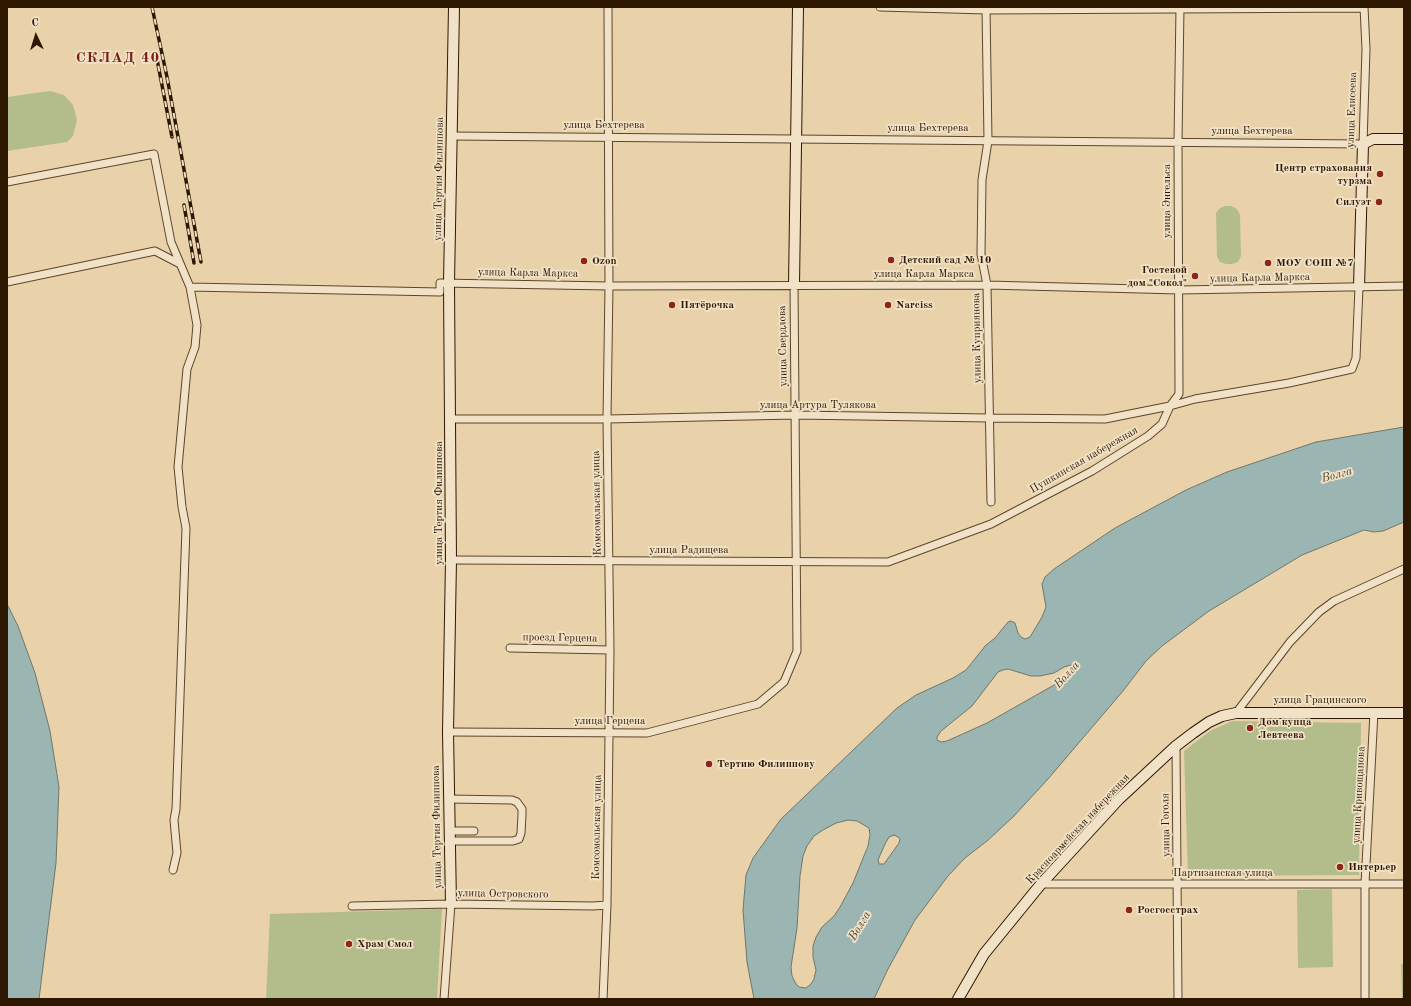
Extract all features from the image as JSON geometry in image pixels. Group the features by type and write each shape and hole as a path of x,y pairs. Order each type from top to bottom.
{"street":[{"name":"улица Тертия Филиппова","path":"444,999 450,904 448,732 451,560 447,283 454,7"},
{"name":"Комсомольская улица","path":"603,999 610,650 607,419 609,286 608,7"},
{"name":"улица Свердлова","path":"784,682 797,651 794,285 798,7"},
{"path":"880,7 986,9 1364,7"},
{"name":"улица Елисеева","path":"1170,406 1352,369 1356,358 1359,287 1366,49 1364,7"},
{"name":"улица Энгельса","path":"1170,406 1179,394 1178,142 1180,8"},
{"name":"улица Куприянова","path":"986,9 988,141 982,180 981,254 987,285 991,502"},
{"name":"улица Бехтерева","path":"451,136 1363,144 1373,139 1404,139"},
{"path":"7,182 154,154 171,242 190,287 197,325 195,347 187,369 178,467 186,528 176,809 174,820 177,853 173,870"},
{"path":"7,282 155,251 180,264"},
{"path":"190,287 440,292 440,283 447,283"},
{"name":"улица Карла Маркса","path":"447,283 609,286 987,285 1179,290 1404,286"},
{"name":"улица Артура Тулякова","path":"450,419 607,419 796,415 1105,419 1170,406"},
{"name":"Пушкинская набережная","path":"925,548 991,524 1092,471 1148,436 1162,424 1170,406"},
{"name":"улица Радищева","path":"451,560 888,562 925,548"},
{"path":"1236,712 1290,642 1319,612 1334,601 1404,569"},
{"name":"проезд Герцена","path":"510,648 610,650"},
{"name":"улица Герцена","path":"448,732 609,732 647,734 758,704 784,682"},
{"name":"улица Грацинского","path":"1236,712 1404,713"},
{"name":"Красноармейская набережная","path":"958,999 984,954 1041,884 1119,799 1176,746 1193,733 1209,722 1236,712"},
{"name":"улица Кривощапова","path":"1365,999 1365,884 1374,712"},
{"name":"улица Гоголя","path":"1176,746 1178,999"},
{"path":"449,799 512,800 517,802 522,809 521,834 519,838 513,841 450,842"},
{"path":"450,831 474,831"},
{"name":"Партизанская улица","path":"1041,884 1404,884"},
{"name":"улица Островского","path":"352,906 450,904 606,905"}],"green space":[{"path":"50,91 64,95 73,105 77,120 73,136 67,142 7,151 7,97"},
{"path":"1231,206 1237,209 1240,215 1241,256 1238,262 1232,264 1220,262 1217,257 1216,213 1220,208"},
{"path":"1232,721 1361,723 1359,875 1188,876 1184,751 1210,731"},
{"path":"1332,889 1333,967 1298,968 1297,890"},
{"path":"442,909 437,999 266,999 270,914"},
{"path":"1401,964 1404,964 1404,999 1402,999"}],"water":[{"name":"Волга","path":"1404,427 1404,522 1383,531 1374,532 1364,530 1302,555 1209,611 1162,646 1146,661 1123,691 1048,779 1013,817 987,841 965,858 948,876 915,920 888,969 874,999 754,999 747,962 743,910 746,875 753,858 781,819 897,708 916,695 953,678 966,670 986,645 995,638 1008,622 1011,621 1015,623 1021,637 1025,639 1030,637 1046,607 1042,584 1045,577 1054,569 1115,528 1186,490 1227,472 1316,442","holes":["1071,665 1073,670 1070,676 987,723 947,741 941,742 937,740 937,737 941,731 972,706 998,672 1008,669 1031,676 1040,676 1054,673","848,820 857,821 869,828 870,835 868,846 853,883 840,907 834,916 822,927 816,937 813,946 813,957 816,970 814,979 806,988 799,987 792,976 791,967 797,928 800,876 803,856 807,846 814,836 836,823","894,835 898,837 900,839 899,843 884,864 879,864 878,860 889,837"]},
{"path":"7,604 18,626 35,673 50,731 59,787 56,863 39,999 7,999"}],"railway":[{"path":"152,7 167,77 201,262"},
{"path":"156,54 172,137"},
{"path":"184,205 194,263"}],"place":[{"name":"Центр страхования турзма","path":"1380,174"},
{"name":"Силуэт","path":"1379,202"},
{"name":"Детский сад № 10","path":"891,260"},
{"name":"Ozon","path":"584,261"},
{"name":"МОУ СОШ №7","path":"1268,263"},
{"name":"Гостевой дом \"Сокол\"","path":"1195,276"},
{"name":"Пятёрочка","path":"672,305"},
{"name":"Narciss","path":"888,305"},
{"name":"Дом купца Левтеева","path":"1250,728"},
{"name":"Тертию Филиппову","path":"709,764"},
{"name":"Интерьер","path":"1340,867"},
{"name":"Росгосстрах","path":"1129,910"},
{"name":"Храм Смол","path":"349,944"}],"district":[{"name":"СКЛАД 40","path":"118,58"}]}
